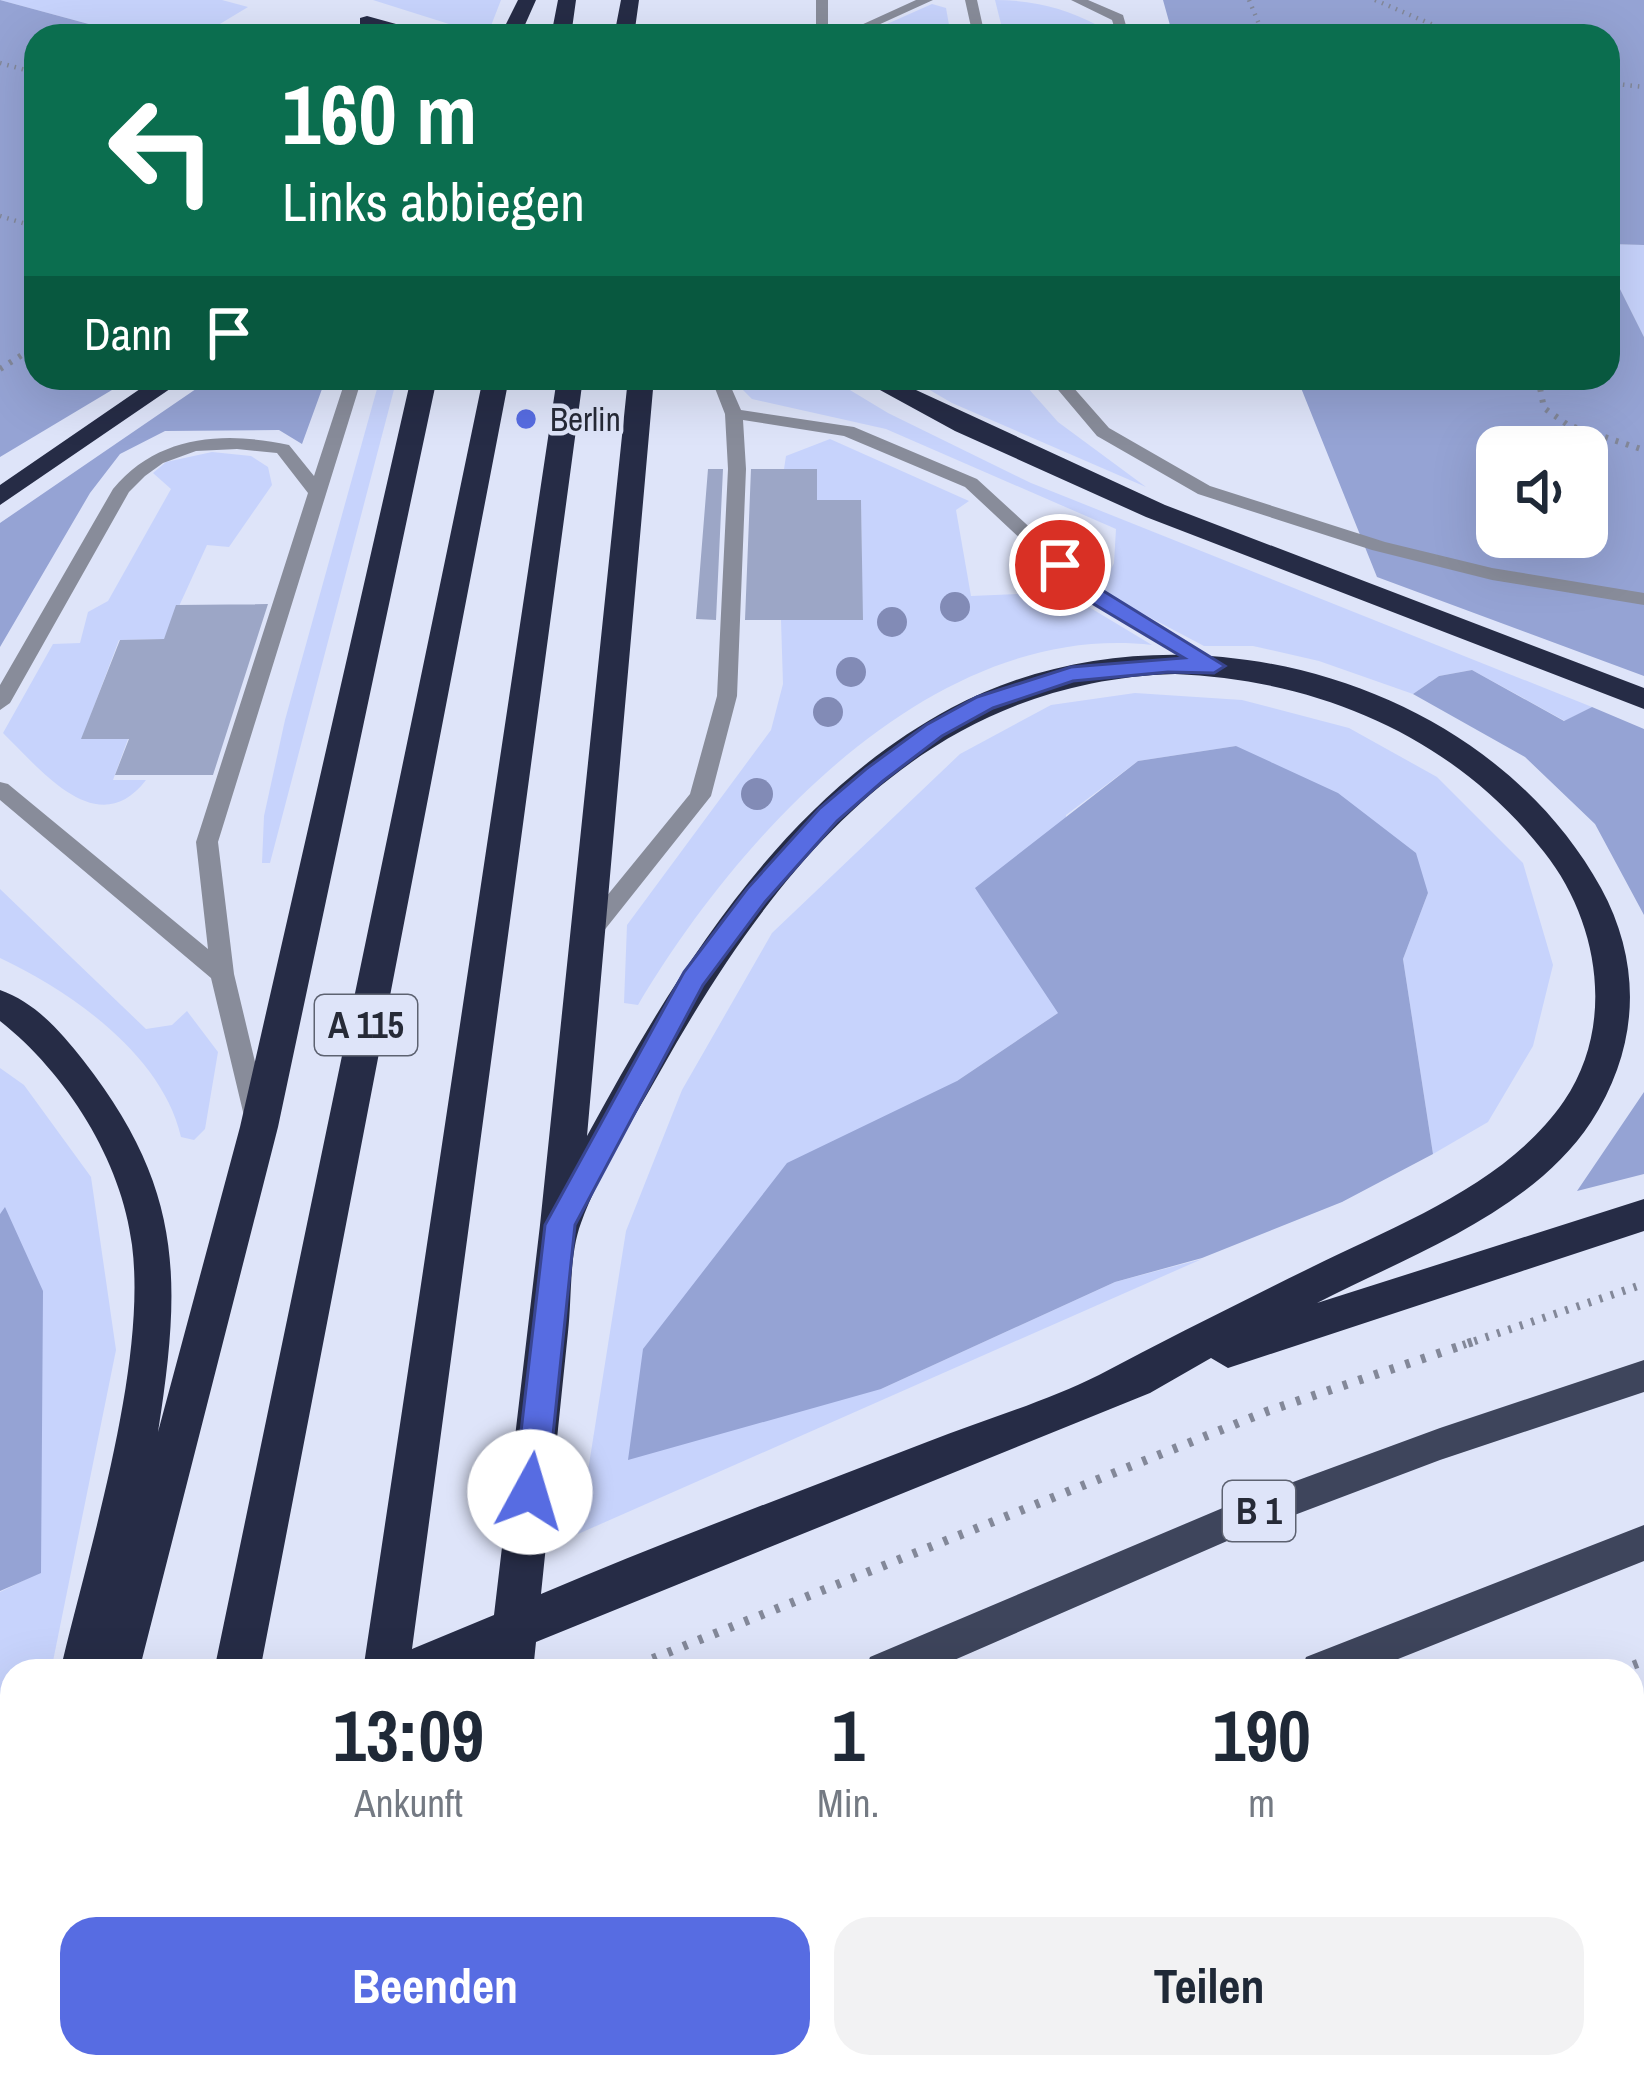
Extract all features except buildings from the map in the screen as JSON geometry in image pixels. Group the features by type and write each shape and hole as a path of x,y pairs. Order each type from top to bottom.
{"highway":[{"path":"367,22 374,24"},
{"path":"0,497 156,390"},
{"path":"119,1659 259,1127 421,390"},
{"name":"A 115","path":"239,1659 494,390"},
{"name":"A 115","path":"388,1659 568,390"},
{"path":"511,1659 560,1225 640,390"},
{"path":"894,390 984,438 1133,504 1644,699"},
{"path":"560,1225 693,979 778,868 844,801 934,731 985,702 1027,686 1122,667 1214,666 1306,684 1388,713 1466,756 1518,800 1559,845 1585,884 1614,966 1610,1040 1576,1115 1547,1147 1510,1176 1431,1226 1114,1387"},
{"path":"0,1004 13,1011 71,1072 100,1112 123,1154 149,1229 155,1298 136,1447 86,1659"},
{"path":"444,1659 634,1577 1114,1387 1644,1215"}],"main road":[{"name":"B 1","path":"912,1659 1225,1524 1439,1444 1644,1376"},
{"path":"1350,1659 1644,1543"}],"lane":[{"path":"871,24 927,0"},
{"path":"1077,0 1118,18 1120,24"},
{"path":"259,1127 222,974 207,842 349,390"},
{"path":"586,938 700,796 727,696 737,469 734,414 724,390"},
{"path":"1066,390 1103,432 1204,490 1401,552 1492,574 1644,599"},
{"path":"734,414 848,431 971,483 1090,592 1214,666"},
{"path":"0,703 122,489 145,462 182,448 234,441 283,449 316,491"},
{"path":"0,790 222,974"}],"path":[{"path":"1375,0 1431,24"},
{"path":"1540,390 1544,408 1568,425 1644,450"},
{"path":"653,1659 1268,1411 1644,1285"}],"shaded area":[{"path":"0,0 222,0 248,7 220,24 89,24"},
{"path":"0,0 89,24 24,24 24,390 112,390 0,457"},
{"path":"373,0 501,0 492,24 449,24"},
{"path":"995,0 1035,3 1094,24 1001,24"},
{"path":"1163,0 1644,0 1644,245 1620,244 1620,24 1170,24"},
{"path":"932,4 946,8 949,24 887,24"},
{"path":"1620,244 1644,245 1644,337 1620,289"},
{"path":"1620,289 1644,337 1644,676 1377,577 1302,390 1620,390"},
{"path":"194,390 322,390 302,444 279,430 165,431 120,454 90,493 0,647 0,523"},
{"path":"377,390 394,390 270,863 262,863 264,816 285,720"},
{"path":"743,390 850,390 1031,483 1592,707 1565,721 1472,670 1439,676 1413,694 1319,661 1253,646 1204,646 1100,591 1114,563 1116,529 886,429 752,399"},
{"path":"930,390 1030,390 1058,422 1146,487"},
{"path":"830,439 969,501 956,510 971,596 1064,592 1152,645 1071,646 993,667 919,703 850,752 787,810 730,874 638,1005 624,1003 627,925 771,730 783,684 781,620 862,584 861,500 817,500 817,469 784,469 786,456"},
{"path":"212,452 251,456 268,467 272,485 229,547 207,545 164,639 119,640 82,738 128,739 113,780 146,780 128,798 90,803 52,781 3,733 53,644 80,643 88,612 108,601 171,489 153,473 166,462"},
{"path":"1472,670 1564,721 1592,707 1644,729 1644,915 1595,824 1525,757 1413,694 1439,676"},
{"path":"1135,693 1242,700 1349,728 1437,777 1523,863 1553,965 1533,1046 1488,1122 1433,1154 1403,959 1428,893 1236,746 1138,761 1066,815 1058,1013 957,1081 881,1389 1115,1282 1202,1259 578,1534 626,1231 682,1090 772,933 960,754 1051,705"},
{"path":"1236,746 1338,793 1416,853 1428,893 1403,959 1433,1154 1342,1202 1202,1258 1115,1282 881,1389 628,1460 643,1349 787,1163 957,1081 1058,1013 975,888 1138,761"},
{"path":"0,889 146,1029 172,1025 187,1011 218,1052 205,1129 194,1140 181,1137 171,1107 135,1053 56,988 0,958"},
{"path":"0,1068 24,1085 91,1177 116,1350 53,1659 0,1659 0,1592 41,1572 4,1209 0,1214"},
{"path":"1644,1092 1644,1174 1577,1191"},
{"path":"5,1207 43,1291 41,1573 0,1591 0,1214"}],"place":[{"name":"Berlin","path":"526,419"}],"route":[{"path":"530,1492 560,1225 635,1081 720,939 828,814 901,754 985,702 1071,674 1168,664 1214,666 1090,592 1060,565"}]}
